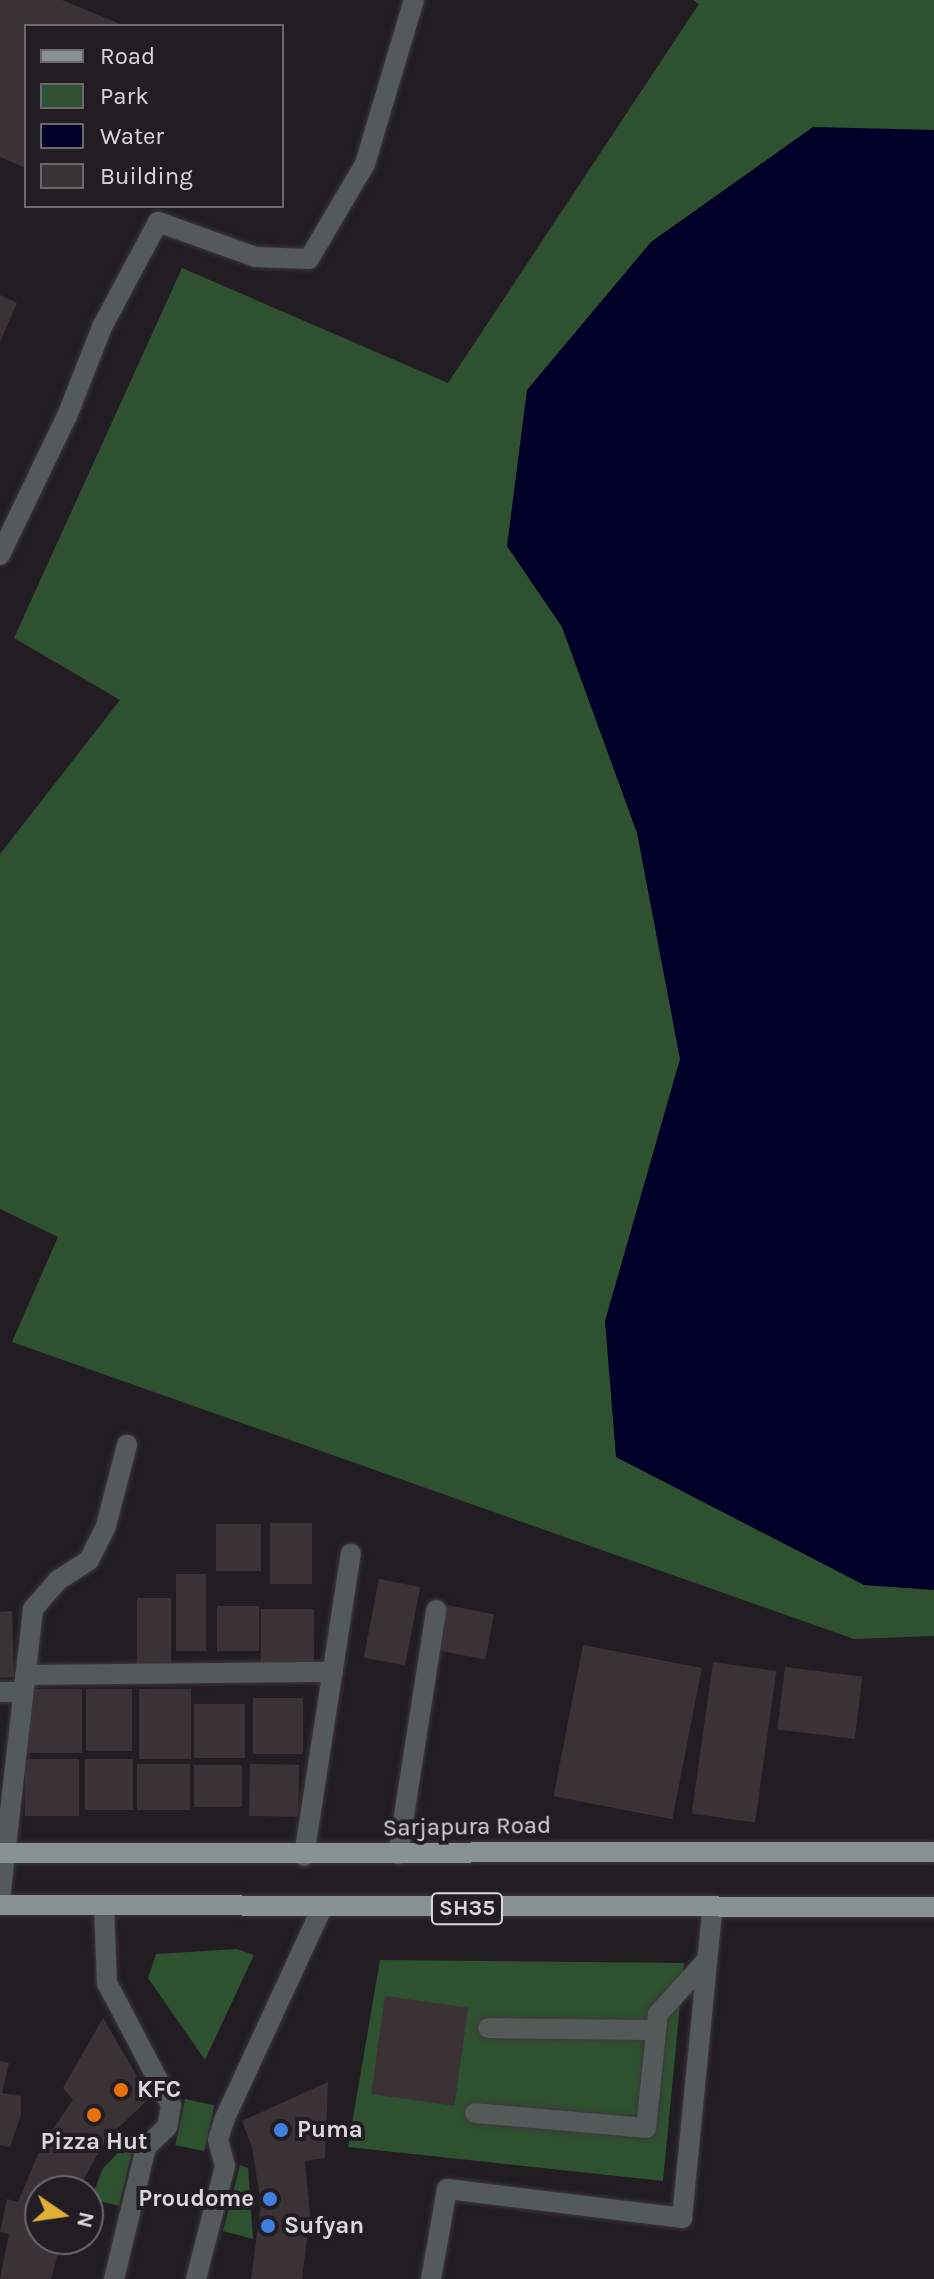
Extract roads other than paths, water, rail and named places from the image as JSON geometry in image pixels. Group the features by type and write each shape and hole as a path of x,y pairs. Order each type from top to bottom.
{"main road":[{"name":"Sarjapura Road","path":"3,1852 304,1856 934,1852"},
{"name":"SH35","path":"0,1905 712,1910 934,1907"}],"street":[{"path":"0,555 67,416 102,327 158,222 256,257 309,259 365,164 414,0"},
{"path":"0,1899 33,1609 57,1581 89,1560 106,1526 127,1445"},
{"path":"304,1856 351,1554"},
{"path":"398,1854 436,1610"},
{"path":"0,1692 24,1683 333,1672"},
{"path":"104,1906 107,1983 171,2105 167,2127 146,2147 114,2279"},
{"path":"196,2279 225,2166 218,2140 224,2120 322,1908"},
{"path":"431,2279 447,2189 682,2218 712,1910"},
{"path":"475,2113 646,2128 658,2014 707,1960"},
{"path":"488,2028 656,2030"}],"water":[{"path":"813,127 934,130 934,1590 864,1585 616,1457 605,1321 680,1059 637,833 562,627 507,546 527,390 651,242"}],"place":[{"name":"KFC","path":"121,2090"},
{"name":"Pizza Hut","path":"94,2115"},
{"name":"Puma","path":"281,2130"},
{"name":"Proudome","path":"270,2199"},
{"name":"Sufyan","path":"268,2226"}]}
